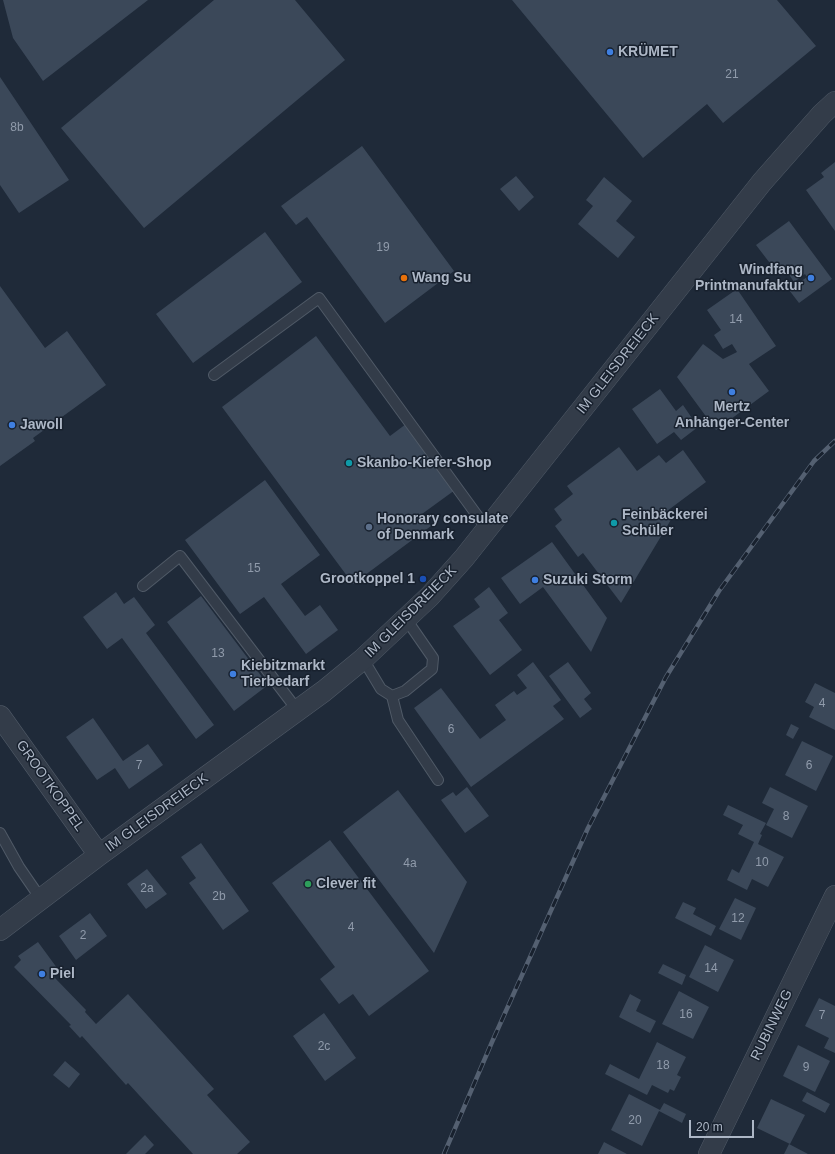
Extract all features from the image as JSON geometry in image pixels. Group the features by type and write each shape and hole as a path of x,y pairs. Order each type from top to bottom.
{"street":[{"name":"IM GLEISDREIECK","path":"0,930 99,855 298,711 363,659 430,596 464,558 762,182 822,114 835,102"},
{"name":"GROOTKOPPEL","path":"0,716 99,855"},
{"name":"RUBINWEG","path":"710,1154 835,896"}],"lane":[{"path":"214,375 319,298 487,529"},
{"path":"143,586 180,556 298,711"},
{"path":"392,696 405,691 432,669 433,658 406,619"},
{"path":"363,659 381,688 392,696 398,720 438,780"},
{"path":"0,833 19,867 41,899"}],"building":[{"path":"3,0 148,0 43,81 13,38"},
{"path":"214,0 295,0 345,60 144,228 61,128"},
{"path":"512,0 777,0 816,46 723,123 707,104 643,158"},
{"path":"0,77 69,180 19,213 0,185"},
{"path":"362,146 454,271 385,323 307,217 296,225 281,206"},
{"path":"835,162 835,231 806,190 824,177 821,173"},
{"path":"516,176 534,197 519,211 500,189"},
{"path":"604,177 632,201 616,221 635,237 618,258 578,224 593,206 586,200"},
{"path":"789,221 832,279 799,303 789,290 807,277 805,274 794,282 786,270 779,275 756,245"},
{"path":"265,232 302,282 193,363 156,314"},
{"path":"0,286 45,348 67,331 106,385 33,438 35,441 0,466"},
{"path":"737,289 776,346 749,364 769,391 716,430 677,377 703,344 723,359 737,352 732,344 723,349 714,335 721,330 707,310"},
{"name":"Skanbo-Kiefer-Shop","path":"316,336 390,436 406,424 455,490 422,514 431,526 353,584 222,407"},
{"path":"660,389 676,411 683,405 698,427 681,440 674,432 657,444 632,409"},
{"name":"Feinbäckerei Schüler","path":"619,447 637,471 659,455 666,463 683,450 706,482 667,511 672,518 621,603 583,553 578,557 555,526 562,520 554,509 573,494 567,486"},
{"path":"265,480 320,555 281,584 305,616 320,605 338,630 306,654 264,597 240,614 185,540"},
{"path":"552,542 607,618 591,652 543,587 520,604 501,578"},
{"path":"489,587 508,613 499,620 522,650 490,675 453,626 480,607 474,599"},
{"path":"116,592 124,604 134,597 155,625 146,633 214,725 196,739 122,638 107,649 83,617"},
{"path":"201,596 268,685 234,711 167,622"},
{"path":"533,662 561,700 553,706 564,719 471,787 414,708 441,688 480,739 506,720 495,705 514,691 517,695 527,688 517,675"},
{"path":"568,662 591,693 584,699 592,709 580,718 549,676"},
{"path":"815,683 835,693 835,730 809,717 814,707 805,702"},
{"path":"93,718 123,761 148,744 163,765 129,789 115,768 97,780 66,737"},
{"path":"791,724 799,728 793,739 786,735"},
{"path":"802,741 833,756 816,791 785,775"},
{"path":"467,787 489,816 465,833 441,800 453,792 456,796"},
{"path":"770,787 808,806 792,838 766,825 774,809 762,803"},
{"path":"398,790 467,882 434,953 343,832"},
{"path":"728,805 766,823 760,834 762,835 758,844 784,857 768,887 752,879 747,890 727,880 732,869 739,873 754,842 738,834 743,825 723,815"},
{"path":"330,840 429,971 369,1016 353,994 339,1004 320,979 335,967 272,883"},
{"path":"201,843 249,911 223,930 189,883 196,878 181,857"},
{"path":"147,869 167,894 146,909 127,884"},
{"path":"735,898 756,908 741,940 719,929"},
{"path":"683,902 696,908 693,914 716,926 711,936 675,918"},
{"path":"90,913 107,936 76,960 59,936"},
{"path":"38,942 60,972 54,977 86,1010 85,1012 96,1024 128,994 214,1089 207,1095 250,1142 237,1154 193,1154 128,1083 126,1085 82,1036 80,1038 69,1026 71,1025 14,967 21,960 18,956"},
{"path":"705,945 734,960 718,992 689,977"},
{"path":"663,964 686,975 682,985 658,973"},
{"path":"679,991 709,1007 693,1039 662,1024"},
{"path":"630,994 641,1000 636,1011 656,1021 650,1033 619,1017"},
{"path":"819,998 835,1006 835,1053 824,1048 829,1038 805,1026"},
{"path":"324,1013 356,1058 325,1081 293,1036"},
{"path":"657,1042 686,1057 677,1075 681,1077 674,1091 670,1089 668,1093 652,1085 647,1095 605,1074 610,1064 639,1079"},
{"path":"798,1045 830,1061 815,1092 783,1076"},
{"path":"65,1061 80,1074 69,1088 53,1075"},
{"path":"807,1092 830,1104 825,1113 802,1101"},
{"path":"629,1094 660,1110 664,1103 686,1114 682,1123 659,1111 642,1146 611,1130"},
{"path":"771,1099 805,1115 790,1144 757,1128"},
{"path":"145,1135 154,1145 145,1154 126,1154"},
{"path":"604,1142 627,1154 598,1154"},
{"path":"789,1144 808,1154 784,1154"}],"railway":[{"path":"444,1154 492,1042 588,828 666,677 719,591 814,461 835,441"}],"place":[{"name":"KRÜMET","path":"610,52"},
{"name":"Wang Su","path":"404,278"},
{"name":"Windfang Printmanufaktur","path":"811,278"},
{"name":"Mertz Anhänger-Center","path":"732,392"},
{"name":"Jawoll","path":"12,425"},
{"name":"Skanbo-Kiefer-Shop","path":"349,463"},
{"name":"Feinbäckerei Schüler","path":"614,523"},
{"name":"Honorary consulate of Denmark","path":"369,527"},
{"name":"Grootkoppel 1","path":"423,579"},
{"name":"Suzuki Storm","path":"535,580"},
{"name":"Kiebitzmarkt Tierbedarf","path":"233,674"},
{"name":"Clever fit","path":"308,884"},
{"name":"Piel","path":"42,974"}]}
